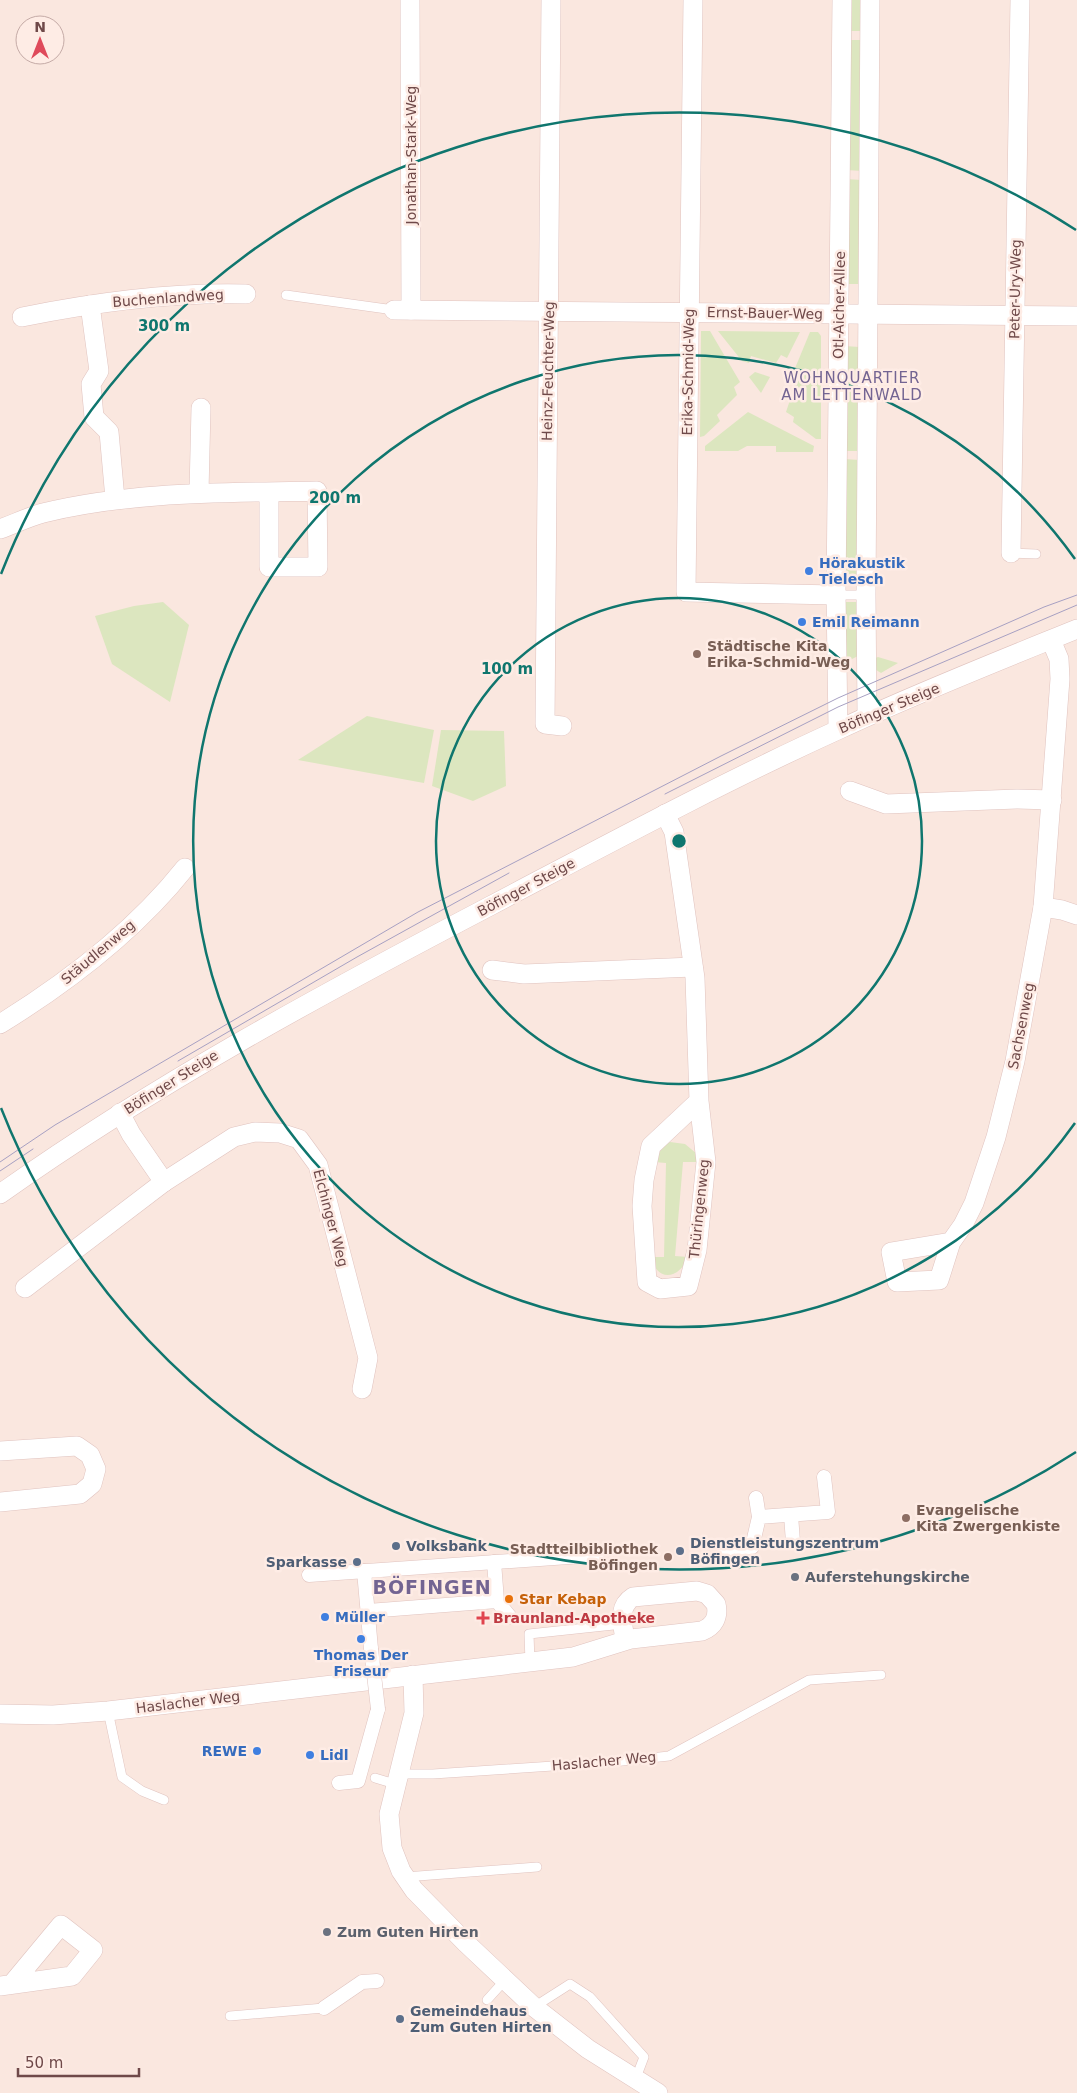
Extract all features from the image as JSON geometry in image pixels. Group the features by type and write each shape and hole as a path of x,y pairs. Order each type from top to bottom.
{"street":[{"name":"Jonathan-Stark-Weg","path":"402,310 410,0"},
{"name":"Heinz-Feuchter-Weg","path":"551,0 545,724 562,726"},
{"name":"Erika-Schmid-Weg","path":"693,0 686,592 836,595"},
{"name":"Otl-Aicher-Allee","path":"838,729 836,595 842,0"},
{"name":"Otl-Aicher-Allee","path":"867,716 866,595 870,0"},
{"name":"Peter-Ury-Weg","path":"1011,553 1020,0"},
{"name":"Buchenlandweg","path":"22,318 90,305 210,293 246,294"},
{"path":"90,305 99,371 91,384 94,417 109,432 116,499"},
{"name":"Ernst-Bauer-Weg","path":"402,310 1077,316"},
{"path":"199,492 201,408"},
{"path":"0,530 41,514 116,499 199,492 317,490 318,567 268,567 268,492"},
{"name":"Böfinger Steige","path":"0,1194 120,1113 233,1044 665,814 867,716 1077,630"},
{"name":"Sachsenweg","path":"952,1242 974,1203 996,1138 1015,1061 1043,907 1060,679 1059,659 1051,640"},
{"path":"850,791 886,804 1017,799 1052,800"},
{"name":"Thüringenweg","path":"665,814 674,832 693,967 698,1101 706,1162 697,1250 688,1286 660,1289 647,1282 642,1206 644,1180 651,1146 698,1101"},
{"name":"Stäudlenweg","path":"0,1024 37,1001 100,952 155,904 185,868"},
{"path":"1043,907 1062,910 1077,916"},
{"path":"492,970 524,974 693,967"},
{"path":"120,1113 131,1134 164,1182"},
{"name":"Elchinger Weg","path":"26,1288 164,1182 234,1137 255,1132 280,1133 299,1139 318,1165 368,1358 362,1389"},
{"name":"Thüringenweg","path":"664,1135 685,1134 703,1144"},
{"path":"0,1451 77,1446 90,1455 94,1461 96,1473 90,1487 80,1494 0,1502"},
{"path":"759,1517 828,1512 824,1477"},
{"path":"724,1550 752,1547 759,1517 756,1498"},
{"path":"791,1515 793,1542"},
{"path":"309,1575 597,1555"},
{"path":"494,1562 497,1601 510,1617"},
{"path":"339,1783 358,1781 378,1709 364,1571"},
{"path":"368,1611 497,1601"},
{"name":"Haslacher Weg","path":"0,1714 71,1714 108,1711 578,1656 624,1632"},
{"path":"413,1676 414,1713 389,1814 390,1839 394,1856 404,1877 434,1910 534,2007 588,2049 658,2093"},
{"path":"324,2008 362,1982 377,1981"}],"lane":[{"path":"286,295 402,310"},
{"name":"Peter-Ury-Weg","path":"1011,553 1036,554"},
{"path":"836,595 866,595"},
{"path":"530,1662 529,1634 624,1632"},
{"name":"Haslacher Weg","path":"375,1778 397,1779 669,1756 809,1680 881,1676"},
{"path":"108,1711 122,1777 142,1792 164,1800"},
{"path":"404,1877 537,1867"},
{"path":"487,2000 505,1980"},
{"path":"534,2007 570,1984 590,1997 644,2057 636,2078"},
{"path":"230,2016 324,2008"}],"green space":[{"path":"849,0 866,0 866,31 849,31"},
{"path":"848,40 865,40 863,171 846,170"},
{"path":"845,179 862,180 862,284 845,284"},
{"path":"701,331 710,331 740,382 734,387 737,395 717,415 720,421 704,436 700,437"},
{"path":"718,331 800,332 787,358 781,355 776,363 751,356 749,363 742,361"},
{"path":"810,332 818,332 821,336 821,439 816,439 793,422 794,417 786,412 796,382 791,378"},
{"path":"844,346 860,347 859,451 844,451"},
{"path":"755,372 770,377 761,393 749,377"},
{"path":"748,412 814,446 813,452 776,452 776,446 747,446 738,451 705,451 705,446"},
{"path":"843,459 860,460 858,585 842,585"},
{"path":"163,602 189,625 170,702 112,664 95,616 134,606"},
{"path":"841,602 857,602 858,656 840,665"},
{"path":"878,657 898,663 881,673 873,668 873,659"},
{"path":"367,716 434,730 424,783 298,760"},
{"path":"441,730 504,731 506,786 473,801 432,786"},
{"path":"670,1142 685,1144 697,1154 697,1162 683,1162 675,1256 688,1257 680,1270 669,1275 658,1271 652,1257 664,1257 666,1163 654,1162 658,1149"}],"tram line":[{"path":"0,1162 55,1125 418,912 838,698 1044,607 1077,595"},
{"path":"665,794 838,707 1077,605"},
{"path":"178,1061 357,957 509,873"},
{"path":"0,1171 33,1149"}],"place":[{"name":"Hörakustik Tielesch","path":"809,571"},
{"name":"Emil Reimann","path":"802,622"},
{"name":"Städtische Kita Erika-Schmid-Weg","path":"697,654"},
{"name":"Evangelische Kita Zwergenkiste","path":"906,1518"},
{"name":"Volksbank","path":"396,1546"},
{"name":"Dienstleistungszentrum Böfingen","path":"680,1551"},
{"name":"Stadtteilbibliothek Böfingen","path":"668,1557"},
{"name":"Sparkasse","path":"357,1562"},
{"name":"Auferstehungskirche","path":"795,1577"},
{"name":"Star Kebap","path":"509,1599"},
{"name":"Müller","path":"325,1617"},
{"name":"Braunland-Apotheke","path":"483,1618"},
{"name":"Thomas Der Friseur","path":"361,1639"},
{"name":"REWE","path":"257,1751"},
{"name":"Lidl","path":"310,1755"},
{"name":"Zum Guten Hirten","path":"327,1932"},
{"name":"Gemeindehaus Zum Guten Hirten","path":"400,2019"}],"district":[{"name":"WOHNQUARTIER AM LETTENWALD","path":"852,386"},
{"name":"BÖFINGEN","path":"432,1587"}]}
